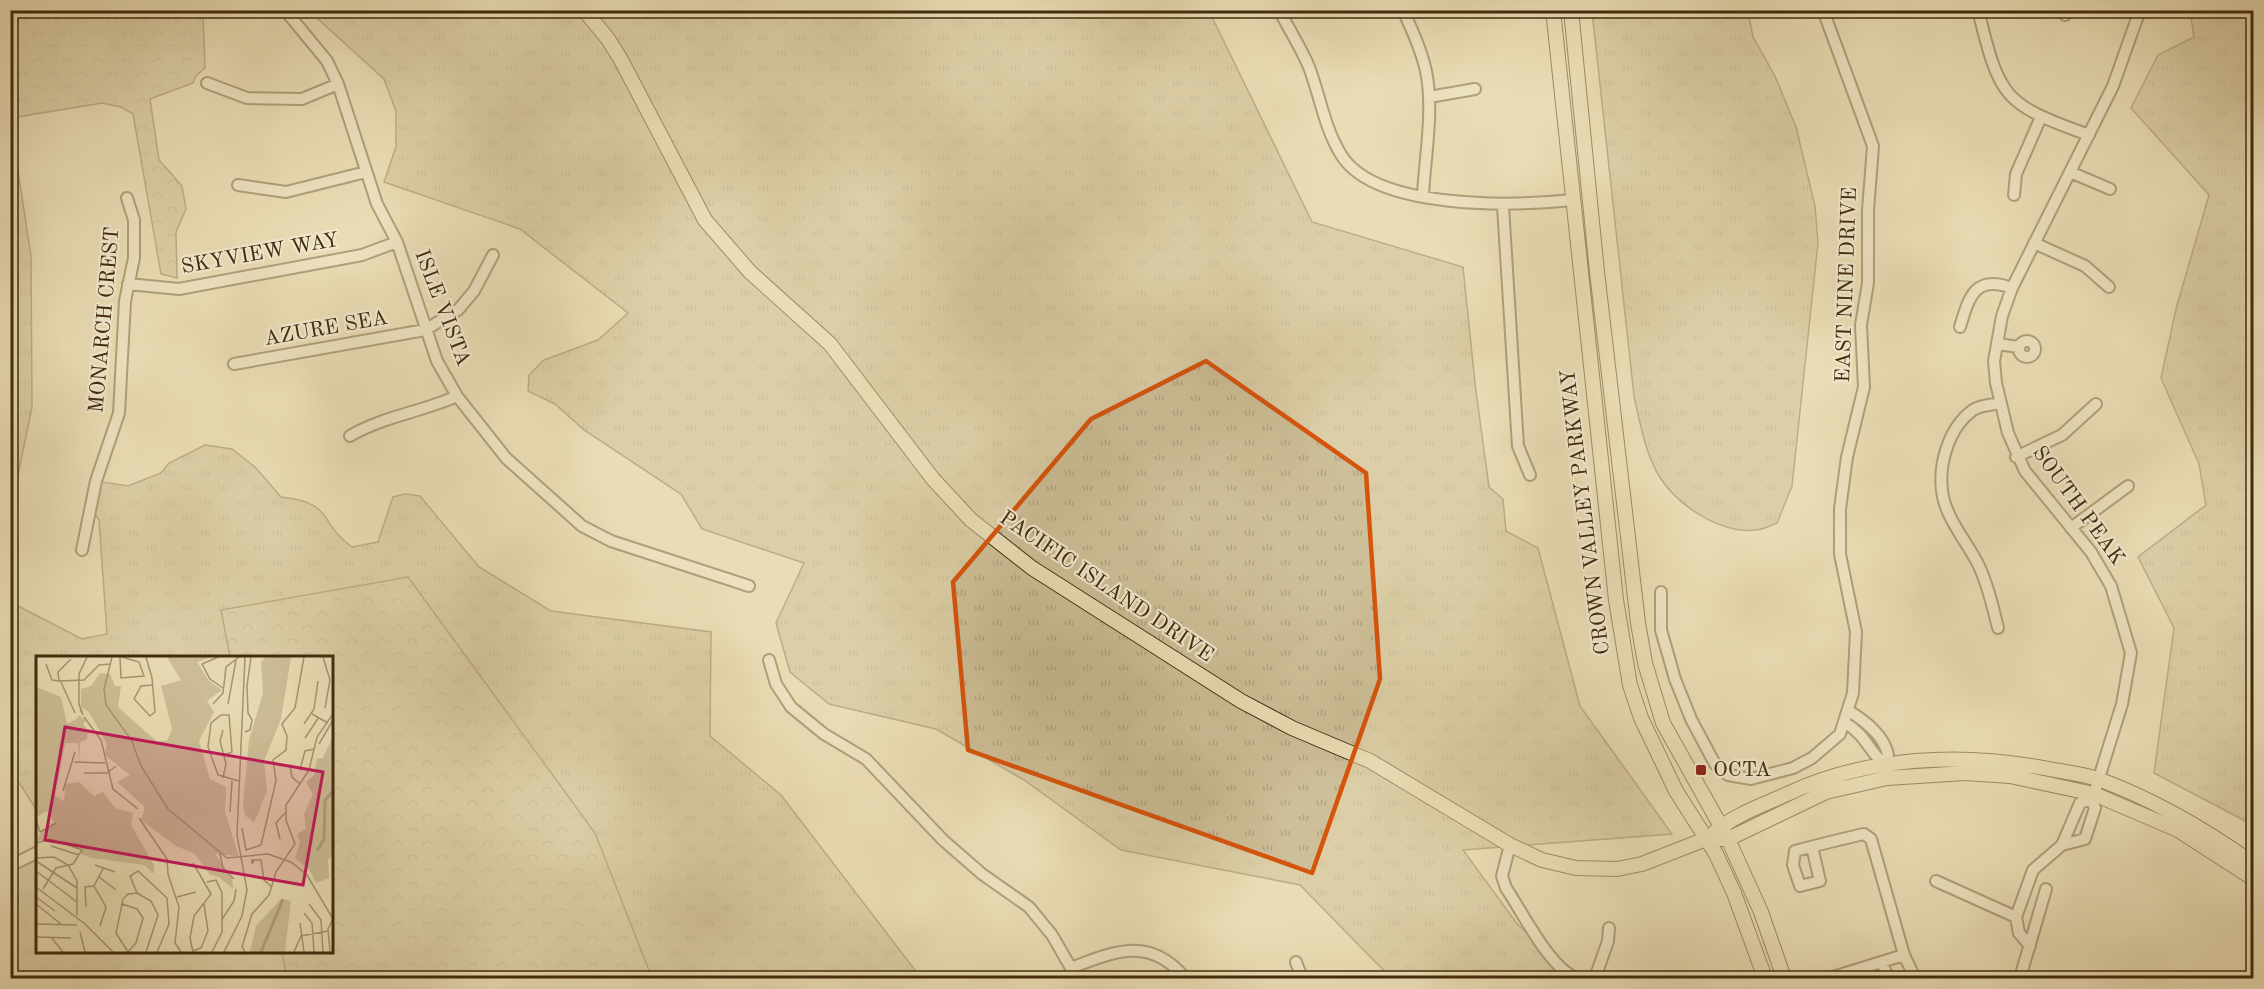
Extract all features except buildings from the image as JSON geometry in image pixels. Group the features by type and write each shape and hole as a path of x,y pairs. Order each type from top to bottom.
{"main road":[{"name":"PACIFIC ISLAND DRIVE","path":"584,10 620,58 705,220 750,272 830,344 927,471 971,520 1032,567 1241,701 1292,729 1387,770 1510,845 1542,860 1576,868 1617,869 1642,864 1724,832"},
{"name":"CROWN VALLEY PARKWAY","path":"1553,10 1616,600 1630,685 1658,758 1706,839 1734,893 1765,978"},
{"name":"CROWN VALLEY PARKWAY","path":"1571,10 1597,272 1638,623 1645,663 1672,741 1724,832 1761,912 1784,978"},
{"path":"1585,150 1578,160 1581,184 1573,200 1585,214 1589,264 1597,272"},
{"path":"1724,832 1815,781 1884,764 1967,758 2033,766 2097,779 2178,816 2251,869"},
{"path":"1724,832 1808,799 1887,778 1965,773 2010,776 2092,796 2178,830 2251,869"}],"street":[{"name":"ISLE VISTA","path":"285,10 327,61 338,84 377,204 397,242 437,361 458,396 506,458 582,525 611,541 749,586"},
{"path":"1279,10 1309,67 1324,120 1345,160 1376,184 1473,204 1503,206 1573,200"},
{"path":"1403,10 1417,39 1426,72 1429,97 1423,195"},
{"name":"EAST NINE DRIVE","path":"1661,592 1661,630 1675,679 1691,719 1715,764 1728,775 1752,779 1793,768 1827,747 1840,734 1849,711 1854,683 1856,632 1840,554 1840,509 1847,457 1864,387 1862,325 1868,283 1868,210 1873,146 1823,10"},
{"path":"1978,10 1992,67 2004,89 2020,106 2041,117 2089,135"},
{"name":"SOUTH PEAK","path":"2016,917 2033,870 2062,844 2080,803 2092,796 2122,704 2131,653 2111,586 2091,552 2035,486 2016,457 2000,403 1994,361 2012,288 2120,69 2140,10"},
{"path":"207,83 248,98 302,99 338,84"},
{"path":"1429,97 1475,89"},
{"path":"2014,195 2016,174 2041,117"},
{"path":"238,185 286,192 366,172"},
{"path":"2070,172 2110,189"},
{"name":"MONARCH CREST","path":"82,550 96,481 119,413 120,349 128,284 134,258 134,220 127,198"},
{"path":"1503,206 1518,446 1530,475"},
{"name":"SKYVIEW WAY","path":"128,284 178,289 362,255 397,242"},
{"path":"2034,243 2085,266 2109,287"},
{"path":"425,330 458,310 474,291 493,255"},
{"path":"1960,327 1968,302 1975,291 1985,283 2001,284 2012,288"},
{"name":"AZURE SEA","path":"234,364 425,330"},
{"path":"1997,344 2019,347"},
{"path":"350,436 387,418 431,408 458,396"},
{"path":"1998,628 1988,587 1977,563 1954,525 1943,496 1946,447 1957,425 1975,408 2000,403"},
{"path":"2016,457 2062,435 2096,404"},
{"path":"2071,528 2128,486"},
{"path":"769,660 776,684 791,707 824,734 866,759 951,847 981,874 1029,907 1052,935 1072,973 1113,952 1136,951 1154,954 1171,962 1185,978"},
{"path":"1849,711 1868,724 1887,750 1884,764 1887,778"},
{"path":"1844,722 1868,741 1875,756 1884,764"},
{"path":"1860,734 1868,724"},
{"path":"2062,844 2085,840 2095,808 2092,796"},
{"path":"2072,823 2090,828"},
{"path":"1812,847 1864,834 1869,836 1904,955 1915,978"},
{"path":"1510,845 1502,876 1506,888 1553,960 1567,975 1576,978"},
{"path":"10,866 26,855 36,852"},
{"path":"1936,881 2016,917 2019,933 2030,946"},
{"path":"2020,978 2046,889"},
{"path":"1595,978 1608,941 1609,928"},
{"path":"1833,977 1904,955"},
{"path":"1296,962 1302,978"},
{"path":"1882,962 1888,978"},
{"path":"49,978 76,978"}],"highlighted area":[{"path":"1206,361 1366,473 1380,679 1312,873 968,750 953,582 1091,419"}],"green space":[{"path":"11,10 203,11 205,68 196,76 193,83 150,99 159,160 182,186 186,209 176,232 177,278 161,274 133,114 121,107 102,103 11,118"},
{"path":"309,11 1209,11 1312,222 1463,267 1489,487 1503,499 1506,531 1538,548 1580,706 1672,834 1463,850 1518,925 1581,978 1391,978 1300,885 1121,850 1024,780 936,729 829,704 790,672 776,623 804,563 702,529 681,494 584,430 555,404 528,391 529,375 544,360 598,340 628,313 520,229 384,182 396,147 396,111 384,79"},
{"path":"1592,11 1748,11 1753,37 1775,76 1796,127 1815,206 1818,243 1792,486 1777,523 1764,528 1742,530 1728,527 1688,507 1659,476 1647,447 1634,396"},
{"path":"2190,11 2253,11 2253,825 2154,773 2174,628 2138,557 2206,505 2199,464 2161,378 2176,309 2209,195 2131,108 2158,55 2194,37"},
{"path":"10,118 31,256 32,407 11,510"},
{"path":"205,445 232,449 255,467 281,497 298,500 318,509 341,538 352,547 378,542 393,497 405,494 420,496 479,567 551,611 711,632 710,736 781,795 921,978 145,978 42,971 11,978 11,862 36,850 36,953 333,953 333,656 36,656 36,809 20,784 11,776 10,577 18,606 82,639 107,634 99,520 91,508 96,481 128,486 161,473 169,463"},
{"path":"408,577 595,833 652,978 287,978 282,953 333,953 333,656 230,656 221,610"}],"place":[{"name":"OCTA","path":"1701,770"}]}
